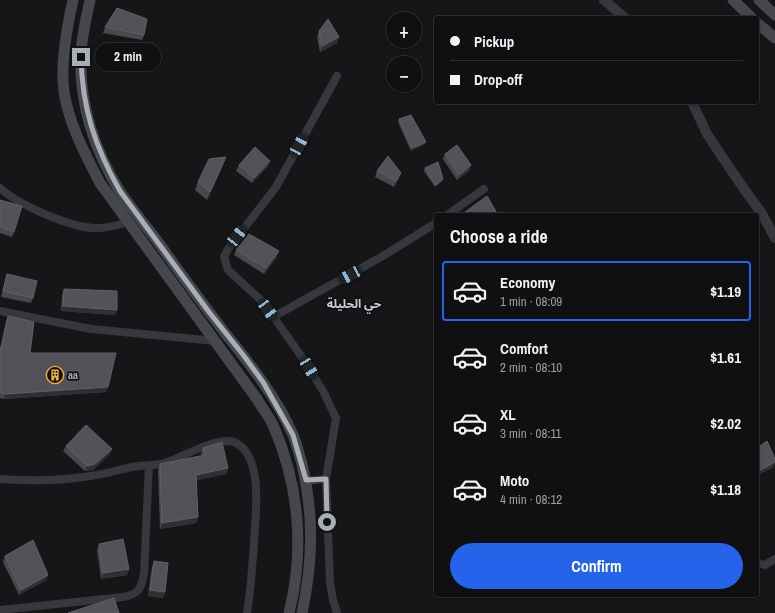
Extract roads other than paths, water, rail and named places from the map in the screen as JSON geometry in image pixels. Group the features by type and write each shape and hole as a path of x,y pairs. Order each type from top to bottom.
{"main road":[{"path":"73,0 67,32 63,68 64,90 67,107 76,135 86,157 100,183 246,382 272,424 288,466 297,516 298,554 292,602 289,613"},
{"path":"90,0 84,31 81,57 81,76 86,108 97,146 120,191 209,312 263,382 293,435 306,480 312,531 310,562 302,613"},
{"path":"733,0 750,16"},
{"path":"759,0 775,15"},
{"path":"759,25 775,38"}],"street":[{"path":"604,0 623,16"},
{"path":"336,76 276,187 228,249 224,257 228,270 256,295 304,360 323,391 336,418 326,479 330,583 337,613"},
{"path":"693,104 707,134 762,214 775,238"},
{"path":"0,188 20,202 42,213 81,226 101,228 128,222"},
{"path":"450,213 484,189"},
{"path":"273,317 383,256 434,224"},
{"path":"0,311 91,329 216,341"},
{"path":"0,479 25,480 79,478 167,462 223,441 234,443 244,450 252,466 257,487 252,572 247,613"},
{"path":"0,610 24,611 131,596 137,592 141,586 144,574 149,465"},
{"path":"306,480 326,479"},
{"path":"759,564 765,565 775,559"}],"place":[{"name":"aa","path":"55,375"}],"district":[{"name":"حي الحليلة","path":"354,304"}]}
